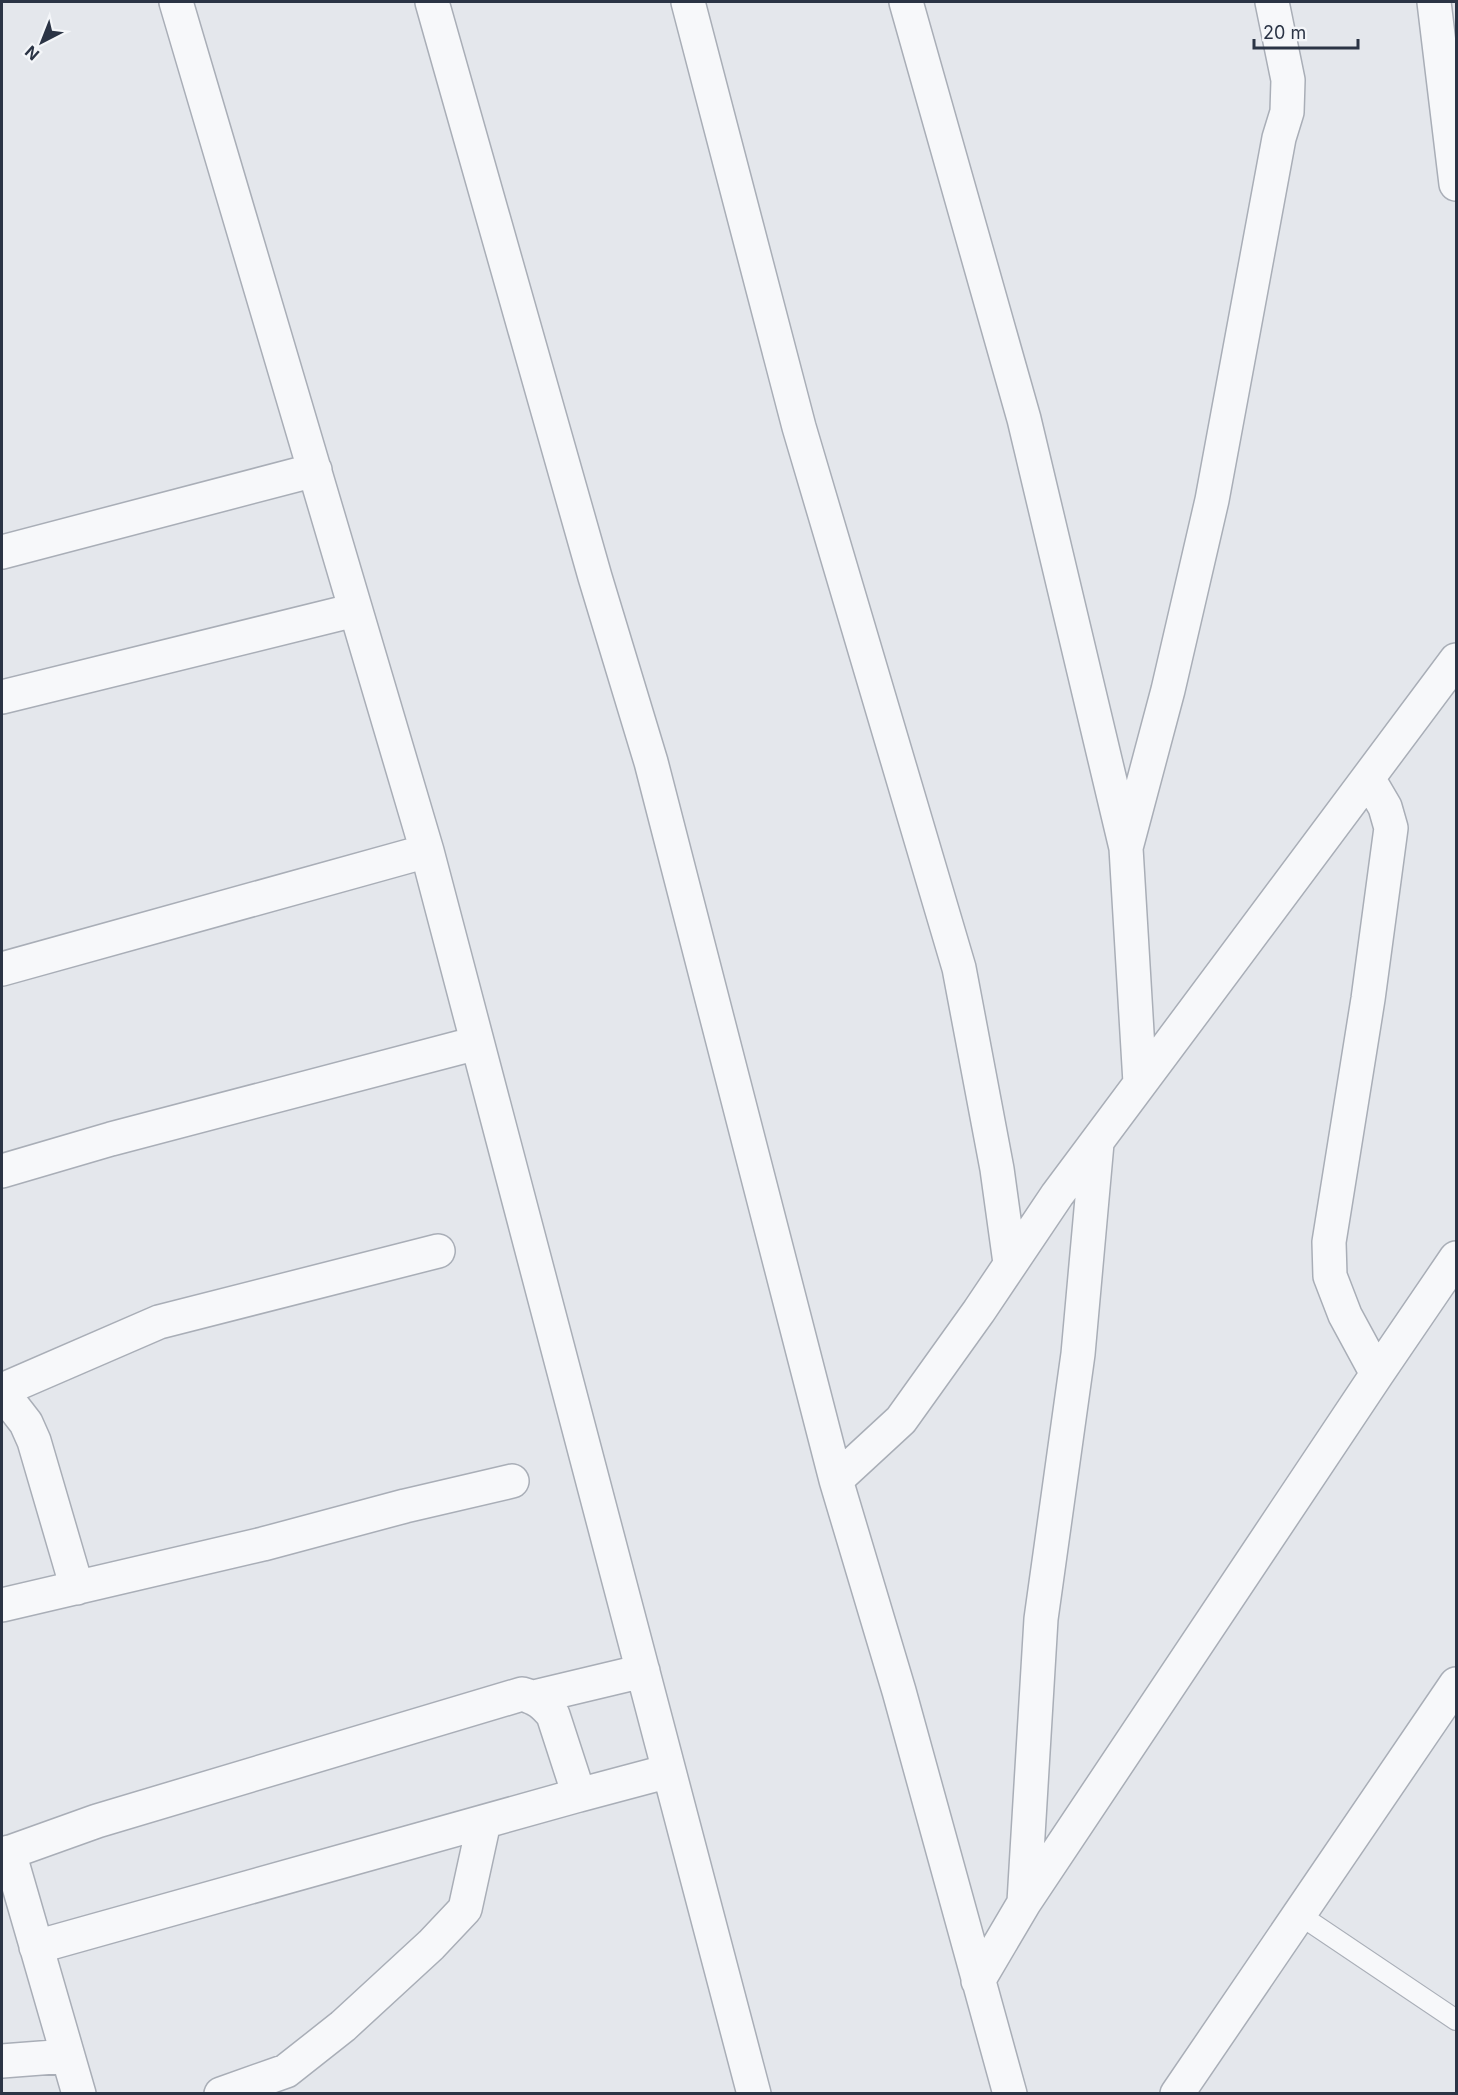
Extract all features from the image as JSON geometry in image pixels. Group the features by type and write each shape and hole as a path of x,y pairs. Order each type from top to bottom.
{"street":[{"path":"176,2 427,851 754,2094"},
{"path":"432,2 595,577 651,762 836,1480 902,1702 1010,2094"},
{"path":"688,2 799,427 959,968 998,1169 1010,1263"},
{"path":"906,2 1024,419 1126,848 1140,1083"},
{"path":"1126,848 1168,690 1212,500 1279,138 1287,112 1288,80 1272,2"},
{"path":"1434,2 1456,184"},
{"path":"2,552 315,470"},
{"path":"2,697 355,610"},
{"path":"836,1480 901,1420 979,1311 1057,1195 1456,660"},
{"path":"1368,778 1386,807 1391,828 1368,999 1329,1242 1330,1276 1345,1315 1377,1374"},
{"path":"2,969 427,851"},
{"path":"2,1171 111,1139 477,1043"},
{"path":"1024,1904 1041,1619 1078,1354 1097,1143"},
{"path":"77,1588 34,1441 26,1423 2,1391 159,1322 438,1251"},
{"path":"978,1981 1024,1904 1456,1258"},
{"path":"2,1605 263,1544 512,1481"},
{"path":"534,1697 643,1671"},
{"path":"79,2094 36,1947 5,1853 97,1821 522,1694 534,1697 553,1715 579,1795"},
{"path":"1177,2094 1453,1696"},
{"path":"36,1947 669,1771"},
{"path":"221,2094 286,2071 343,2026 431,1945 465,1909 484,1822"},
{"path":"2,2061 67,2056"}],"lane":[{"path":"1300,1915 1456,2020"}]}
